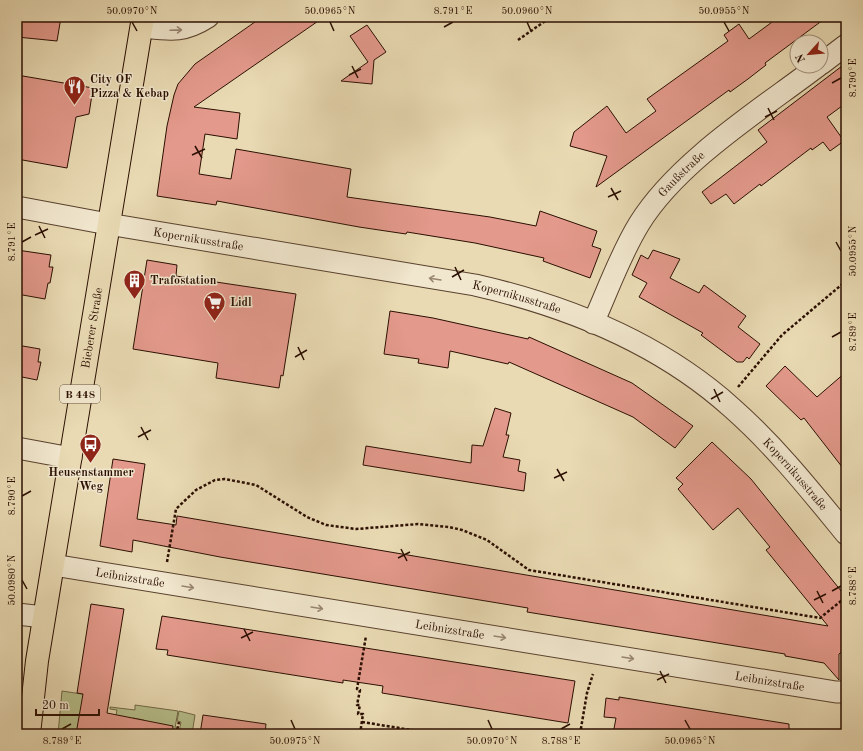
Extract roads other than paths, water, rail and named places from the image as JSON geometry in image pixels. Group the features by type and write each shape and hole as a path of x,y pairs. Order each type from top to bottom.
{"main road":[{"name":"Bieberer Straße","path":"29,734 36,668 44,617 108,224 143,22"}],"street":[{"path":"143,22 171,30 183,29 208,17"},
{"path":"829,58 846,45"},
{"name":"Gaußstraße","path":"594,323 627,246 639,224 659,196 695,160 808,74"},
{"name":"Kopernikusstraße","path":"17,207 322,261 475,285 504,291 536,301 594,323 660,355 692,376 725,402 769,443 843,526"},
{"path":"17,448 71,458"},
{"name":"Leibnizstraße","path":"53,565 828,691 846,692"},
{"path":"17,614 44,617"}],"place":[{"name":"City OF Pizza & Kebap","path":"75,106"},
{"name":"Trafostation","path":"134,300"},
{"name":"Lidl","path":"214,322"},
{"name":"Heusenstammer Weg","path":"91,464"}]}
